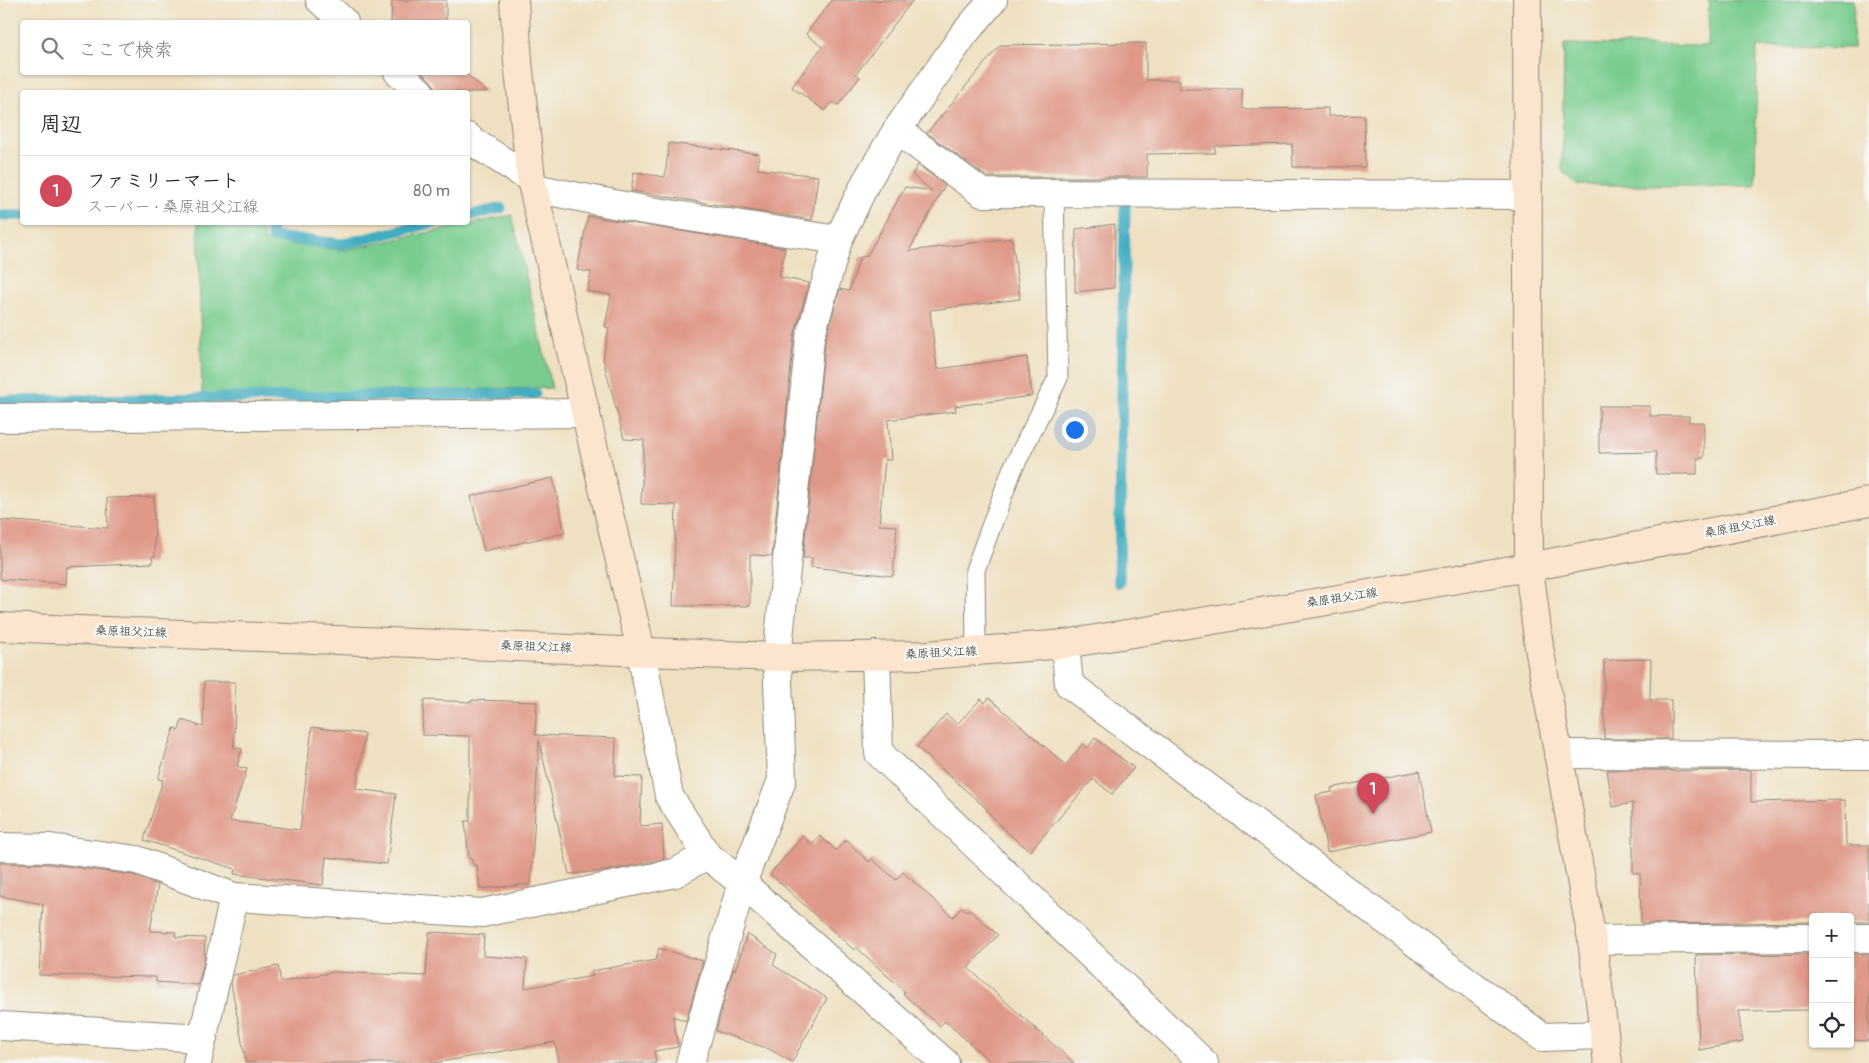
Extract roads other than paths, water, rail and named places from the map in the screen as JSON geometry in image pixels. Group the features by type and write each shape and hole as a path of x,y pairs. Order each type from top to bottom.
{"main road":[{"path":"514,0 518,62 533,183 641,651"},
{"path":"1527,0 1529,568 1539,647 1592,940 1608,1063"},
{"name":"桑原祖父江線","path":"0,627 777,656 927,654 1065,644 1529,568 1869,502"}],"street":[{"path":"320,0 342,20"},
{"path":"690,1063 742,884 782,780 777,656 810,338 838,240 866,182 897,130 964,34 993,0"},
{"path":"401,75 418,90"},
{"path":"897,130 982,193 1528,195"},
{"path":"470,139 533,183 644,210 838,240"},
{"path":"0,418 586,413"},
{"path":"1065,644 1069,684 1542,1037 1604,1035"},
{"path":"641,651 669,796 707,855 945,1063"},
{"path":"876,656 879,753 1204,1063"},
{"path":"1558,754 1869,755"},
{"path":"0,847 50,848 137,860 234,897 482,913 675,873 707,855"},
{"path":"0,1026 200,1050 234,897"},
{"path":"1592,940 1809,938"},
{"path":"1854,938 1869,938"}],"lane":[{"path":"976,650 975,570 1012,470 1058,378 1054,194"}],"waterway":[{"path":"1119,583 1125,206"},
{"path":"470,216 501,208"},
{"path":"0,215 20,215"},
{"path":"270,225 272,237 343,244 424,225"},
{"path":"0,401 535,394"}],"place":[{"name":"ファミリーマート","path":"1373,814"}]}
